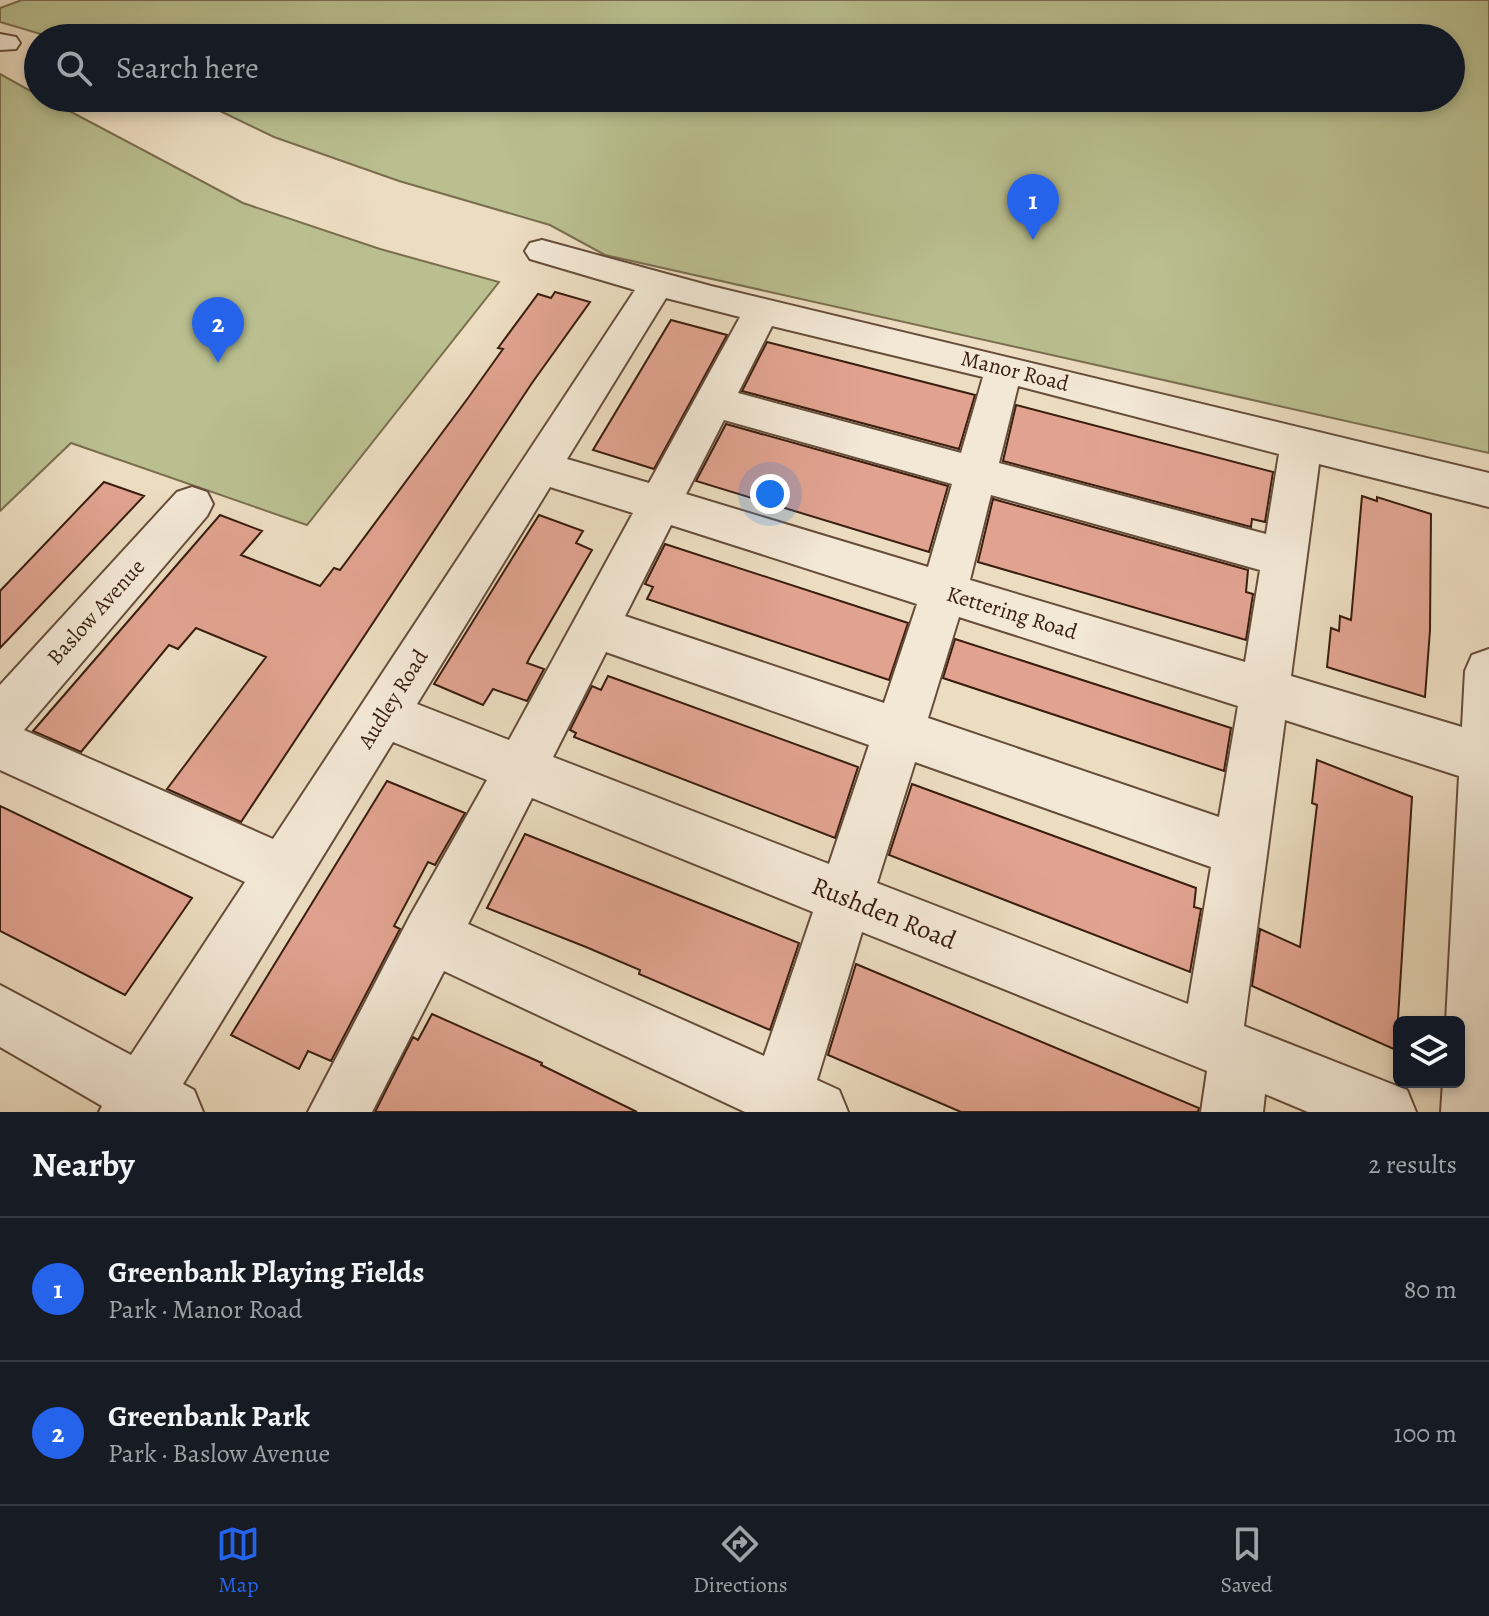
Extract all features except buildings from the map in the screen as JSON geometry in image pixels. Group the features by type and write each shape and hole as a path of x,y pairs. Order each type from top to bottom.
{"street":[{"name":"Manor Road","path":"542,251 656,286 1004,368 1489,490"},
{"name":"Audley Road","path":"148,1107 283,871 656,286"},
{"path":"339,1112 761,312"},
{"path":"430,936 792,1107 844,898 944,592 1004,368"},
{"path":"714,402 1284,558"},
{"path":"1228,1070 1240,851 1301,445"},
{"name":"Kettering Road","path":"540,467 1484,759"},
{"name":"Baslow Avenue","path":"0,721 192,504"},
{"path":"596,627 1240,851"},
{"path":"1472,1112 1483,1000 1484,759 1489,671"},
{"name":"Rushden Road","path":"383,714 844,898 1228,1070 1385,1112"},
{"path":"0,745 283,871"},
{"path":"0,1014 148,1107"}],"green space":[{"path":"22,0 1489,0 1489,453 605,255 550,225 399,181 274,137 222,112 1465,112 1465,24 24,24 24,29 0,22 0,8"},
{"path":"0,74 24,87 24,112 71,112 243,203 380,249 499,282 307,525 71,443 0,511"}],"place":[{"name":"Greenbank Playing Fields","path":"1033,240"},
{"name":"Greenbank Park","path":"218,363"}]}
